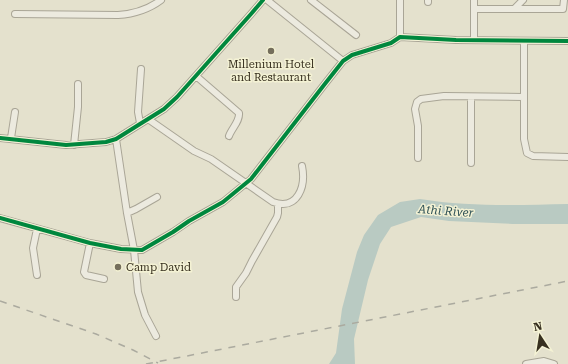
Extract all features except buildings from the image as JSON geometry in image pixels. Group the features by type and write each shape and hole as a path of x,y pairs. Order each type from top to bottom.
{"street":[{"path":"15,14 129,14 149,7 161,0"},
{"path":"0,138 74,145 106,142 116,139 164,109 196,76 263,0"},
{"path":"267,0 343,61"},
{"path":"311,0 356,36"},
{"path":"400,0 400,37"},
{"path":"474,0 474,40"},
{"path":"515,8 523,0"},
{"path":"474,9 566,9 564,0"},
{"path":"0,218 90,243 142,250 173,232 188,221 230,198 251,179 262,167 343,61 357,52 391,43 400,37 474,40 568,41"},
{"path":"524,41 524,139 527,154 533,156 568,157"},
{"path":"140,123 138,112 141,69"},
{"path":"196,76 239,113 239,118 232,129 230,136"},
{"path":"74,145 78,106 78,84"},
{"path":"418,158 418,126 416,109 417,102 421,99 439,96 524,97"},
{"path":"471,97 471,163"},
{"path":"11,138 15,112"},
{"path":"148,119 194,151 211,159 272,202 278,204 289,203 297,196 303,186 304,174 302,166"},
{"path":"116,139 141,303 145,316 156,336"},
{"path":"127,213 157,197"},
{"path":"236,297 236,287 246,273 277,217 278,204"},
{"path":"37,229 33,248 37,275"},
{"path":"90,243 84,272 86,275 104,279"},
{"path":"526,364 544,361 554,364"}],"water":[{"name":"Athi River","path":"420,199 438,202 475,204 568,204 568,224 513,224 449,221 421,217 391,227 380,244 368,280 354,339 355,364 329,364 336,353 342,309 357,252 364,235 378,215 400,202"}],"railway":[{"path":"146,364 568,281"},
{"path":"0,301 96,334 158,363"}],"cycle path":[{"path":"0,138 66,145 106,142 116,139 164,109 177,97 263,0"},
{"path":"0,218 90,243 121,249 142,250 223,202 251,179 343,61 352,55 391,43 400,37 456,40 568,41"}],"place":[{"name":"Millenium Hotel and Restaurant","path":"271,51"},
{"name":"Camp David","path":"118,267"}]}
